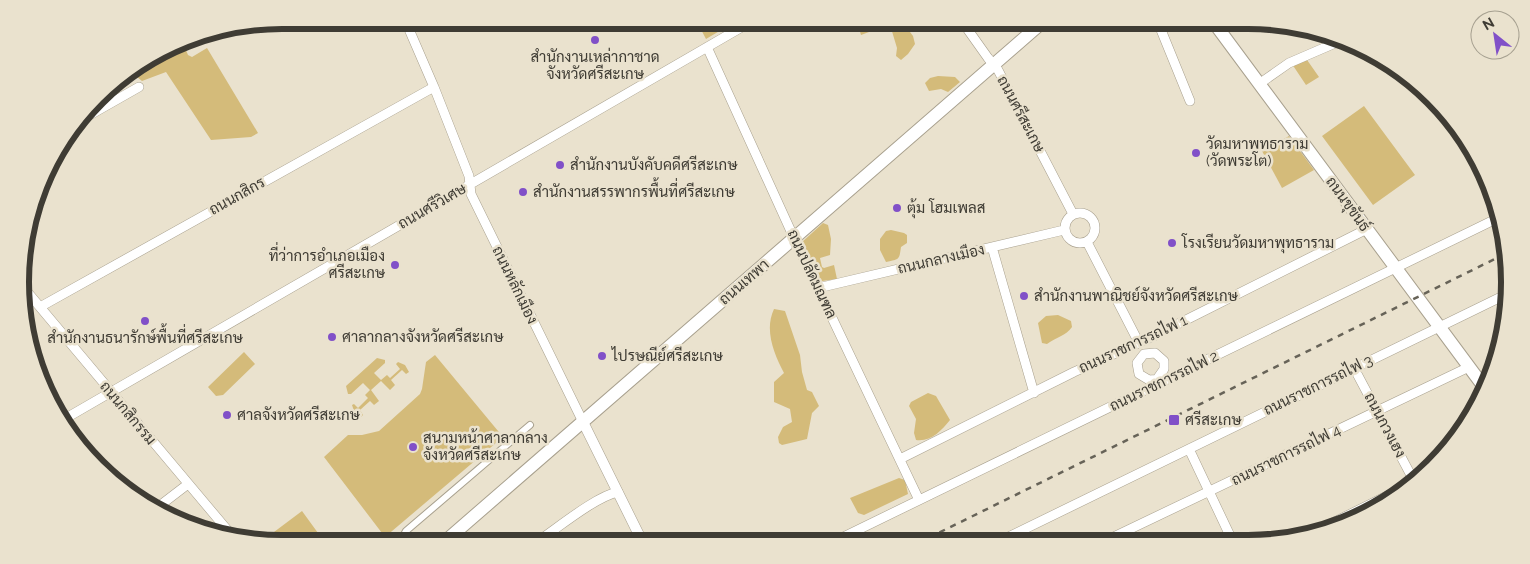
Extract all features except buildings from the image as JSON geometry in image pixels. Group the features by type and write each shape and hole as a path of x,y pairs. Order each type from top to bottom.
{"main road":[{"name":"ถนนเทพา","path":"452,535 1035,29"},
{"name":"ถนนขุขันธ์","path":"1219,29 1480,382"}],"street":[{"name":"ถนนหลักเมือง","path":"409,29 469,176 471,194 639,535"},
{"name":"ถนนศรีวิเศษ","path":"68,417 739,29"},
{"name":"ถนนศรีสะเกษ","path":"968,29 998,70 1073,214"},
{"path":"1161,29 1190,101"},
{"path":"1259,84 1289,63 1334,44"},
{"name":"ถนนปลัดมณฑล","path":"707,48 794,238 919,500"},
{"path":"94,112 139,87"},
{"name":"ถนนกสิกร","path":"40,307 434,87"},
{"path":"1080,212 1087,214 1092,219 1095,230 1094,235 1086,242 1079,244 1072,242 1064,230 1066,221 1073,214 1080,212"},
{"name":"ถนนราชการรถไฟ 2","path":"847,535 1494,220"},
{"name":"ถนนราชการรถไฟ 1","path":"900,459 1034,392 1154,336 1367,229"},
{"name":"ถนนกลางเมือง","path":"818,288 1064,230"},
{"path":"1086,242 1139,343"},
{"path":"992,247 1034,392"},
{"name":"ถนนกสิกรรม","path":"29,294 226,529"},
{"name":"ถนนราชการรถไฟ 3","path":"1012,535 1501,296"},
{"path":"1152,352 1154,336"},
{"path":"1125,350 1138,359"},
{"path":"1152,352 1162,358 1164,365 1158,382 1141,377 1137,370 1138,359 1144,354 1152,352"},
{"name":"ถนนราชการรถไฟ 4","path":"1118,535 1469,367"},
{"name":"ถนนกวงเฮง","path":"1354,368 1411,475"},
{"path":"1138,394 1141,377"},
{"path":"404,535 530,425"},
{"path":"1189,449 1230,535"},
{"path":"161,504 188,484"},
{"path":"547,535 591,505 611,493 618,492"}],"shaded area":[{"path":"701,29 723,29 706,39"},
{"path":"859,29 877,29 861,35"},
{"path":"891,29 908,29 913,36 915,44 901,60 896,56 897,48"},
{"path":"185,48 188,55 192,57 207,48 258,133 251,137 211,140 166,72 142,81 135,75 170,55"},
{"path":"1305,57 1319,77 1306,85 1292,64"},
{"path":"938,76 955,77 960,82 948,92 941,89 929,91 925,83 930,78"},
{"path":"1364,106 1415,175 1373,205 1322,136"},
{"path":"1289,136 1314,170 1282,188 1262,151"},
{"path":"823,223 828,225 831,239 830,255 820,258 822,267 834,265 837,279 822,281 818,280 801,243"},
{"path":"891,230 907,235 907,243 901,247 898,258 886,262 880,250 880,239 886,231"},
{"path":"774,309 785,311 800,355 807,390 812,392 819,406 812,413 807,439 782,445 779,443 778,437 783,427 792,422 790,409 774,402 774,382 784,373 774,350 770,333 771,317"},
{"path":"1058,315 1071,321 1072,327 1047,344 1042,343 1038,323 1046,316"},
{"path":"244,352 255,364 223,395 216,396 208,387"},
{"name":"สนามหน้าศาลากลาง จังหวัดศรีสะเกษ","path":"435,355 503,437 387,535 383,535 324,457 348,435 362,435 379,431 420,394 426,362"},
{"path":"377,358 385,360 385,363 374,373 381,380 387,375 390,378 400,369 396,364 398,362 405,365 409,372 406,374 402,370 391,380 395,385 390,390 381,381 371,390 379,401 374,405 370,401 360,410 363,415 361,417 355,414 352,405 354,404 358,408 368,398 365,395 370,390 363,383 351,394 348,394 346,386"},
{"path":"928,393 936,396 950,420 939,432 931,437 916,440 914,433 916,419 909,406 911,402"},
{"path":"899,478 905,480 908,494 864,515 858,513 850,498"},
{"path":"302,511 319,535 282,535 270,535"}],"railway":[{"path":"934,535 1500,256"}],"place":[{"name":"สำนักงานเหล่ากาชาด จังหวัดศรีสะเกษ","path":"595,40"},
{"name":"วัดมหาพุทธาราม (วัดพระโต)","path":"1196,153"},
{"name":"สำนักงานบังคับคดีศรีสะเกษ","path":"560,165"},
{"name":"สำนักงานสรรพากรพื้นที่ศรีสะเกษ","path":"523,192"},
{"name":"ตุ้ม โฮมเพลส","path":"897,208"},
{"name":"โรงเรียนวัดมหาพุทธาราม","path":"1172,243"},
{"name":"ที่ว่าการอำเภอเมือง ศรีสะเกษ","path":"395,265"},
{"name":"สำนักงานพาณิชย์จังหวัดศรีสะเกษ","path":"1024,296"},
{"name":"สำนักงานธนารักษ์พื้นที่ศรีสะเกษ","path":"145,321"},
{"name":"ศาลากลางจังหวัดศรีสะเกษ","path":"332,337"},
{"name":"ไปรษณีย์ศรีสะเกษ","path":"602,356"},
{"name":"ศาลจังหวัดศรีสะเกษ","path":"227,415"},
{"name":"ศรีสะเกษ","path":"1174,420"},
{"name":"สนามหน้าศาลากลาง จังหวัดศรีสะเกษ","path":"413,447"}]}
